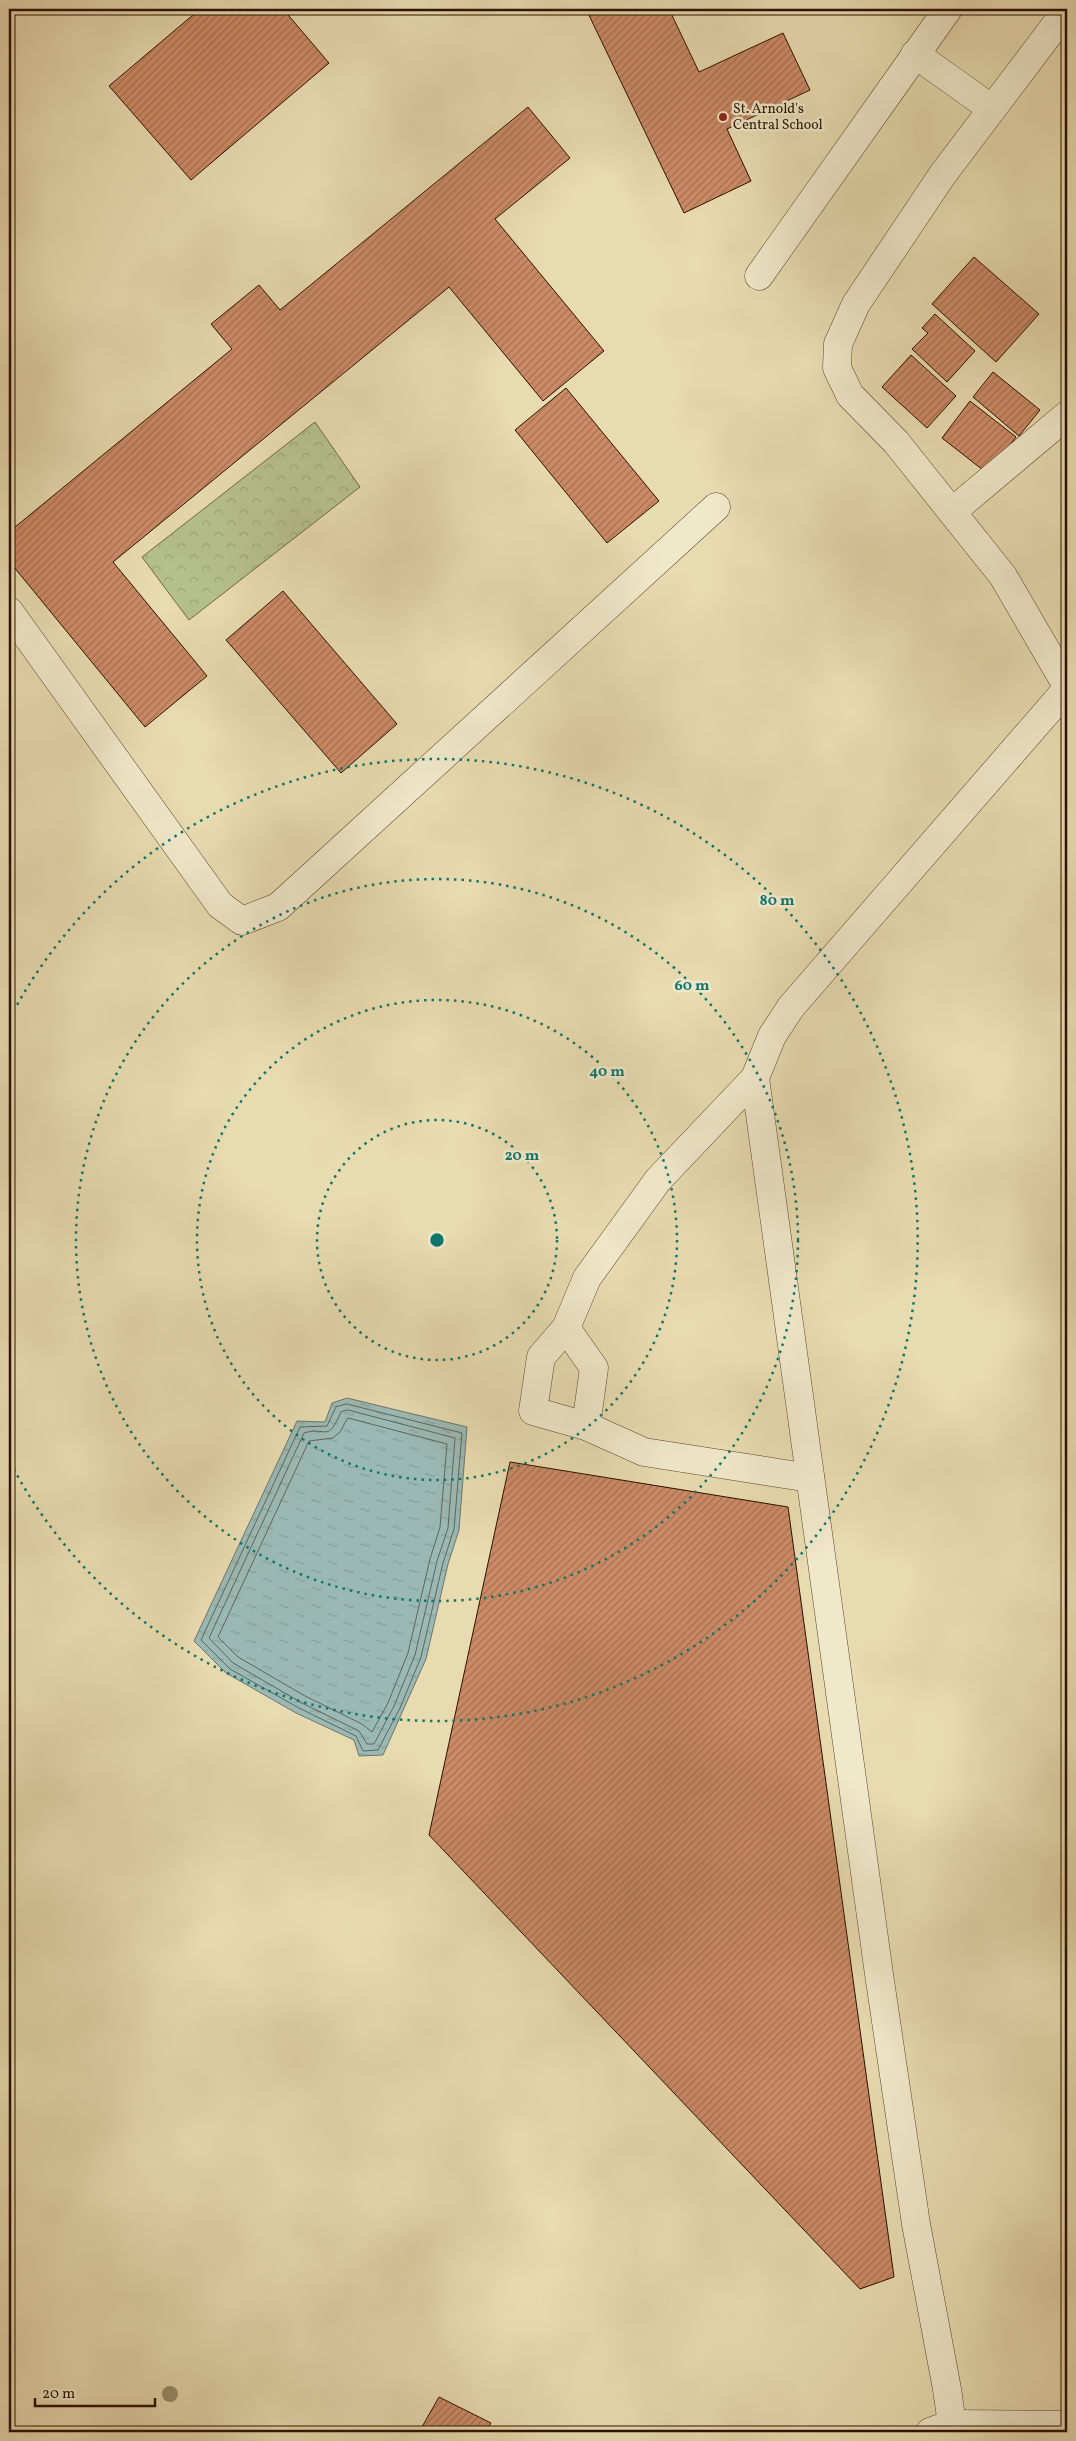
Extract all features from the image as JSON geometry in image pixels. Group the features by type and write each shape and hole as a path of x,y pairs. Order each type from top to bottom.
{"street":[{"path":"759,276 948,9"},
{"path":"810,1478 644,1452 586,1426 533,1411 541,1357 566,1328 587,1278 658,1180 754,1078 772,1036 792,1007 1066,681 1003,576 896,442 850,395 837,368 838,344 856,304 943,174 1067,10"},
{"path":"915,54 992,109"},
{"path":"953,511 1067,415"},
{"path":"9,611 220,905 242,921 278,907 716,507"},
{"path":"754,1078 944,2430 1067,2425"},
{"path":"566,1328 594,1368 586,1426"}],"green space":[{"path":"315,422 360,487 189,620 142,557"}],"water":[{"path":"347,1398 467,1427 459,1530 448,1564 426,1659 383,1755 359,1756 354,1740 296,1713 226,1673 194,1641 297,1421 325,1422 332,1403"}],"building":[{"path":"200,9 283,9 329,63 191,180 109,86"},
{"path":"586,9 669,9 699,72 783,33 810,90 727,129 751,181 684,213"},
{"path":"528,107 570,158 495,219 604,351 543,401 449,287 113,562 207,676 145,727 9,561 9,532 232,349 211,324 259,285 280,310"},
{"path":"974,257 1039,314 996,362 932,304"},
{"path":"935,314 975,351 947,382 912,349 928,333 922,328"},
{"path":"911,355 956,396 927,428 882,387"},
{"path":"993,372 1040,410 1019,436 973,397"},
{"path":"566,388 659,501 607,543 515,430"},
{"path":"970,401 1016,437 988,474 942,438"},
{"path":"283,591 397,724 341,773 226,640"},
{"path":"510,1462 788,1507 894,2277 860,2289 429,1835"},
{"path":"439,2397 491,2423 486,2432 419,2432"}],"place":[{"name":"St. Arnold's Central School","path":"723,117"}]}
